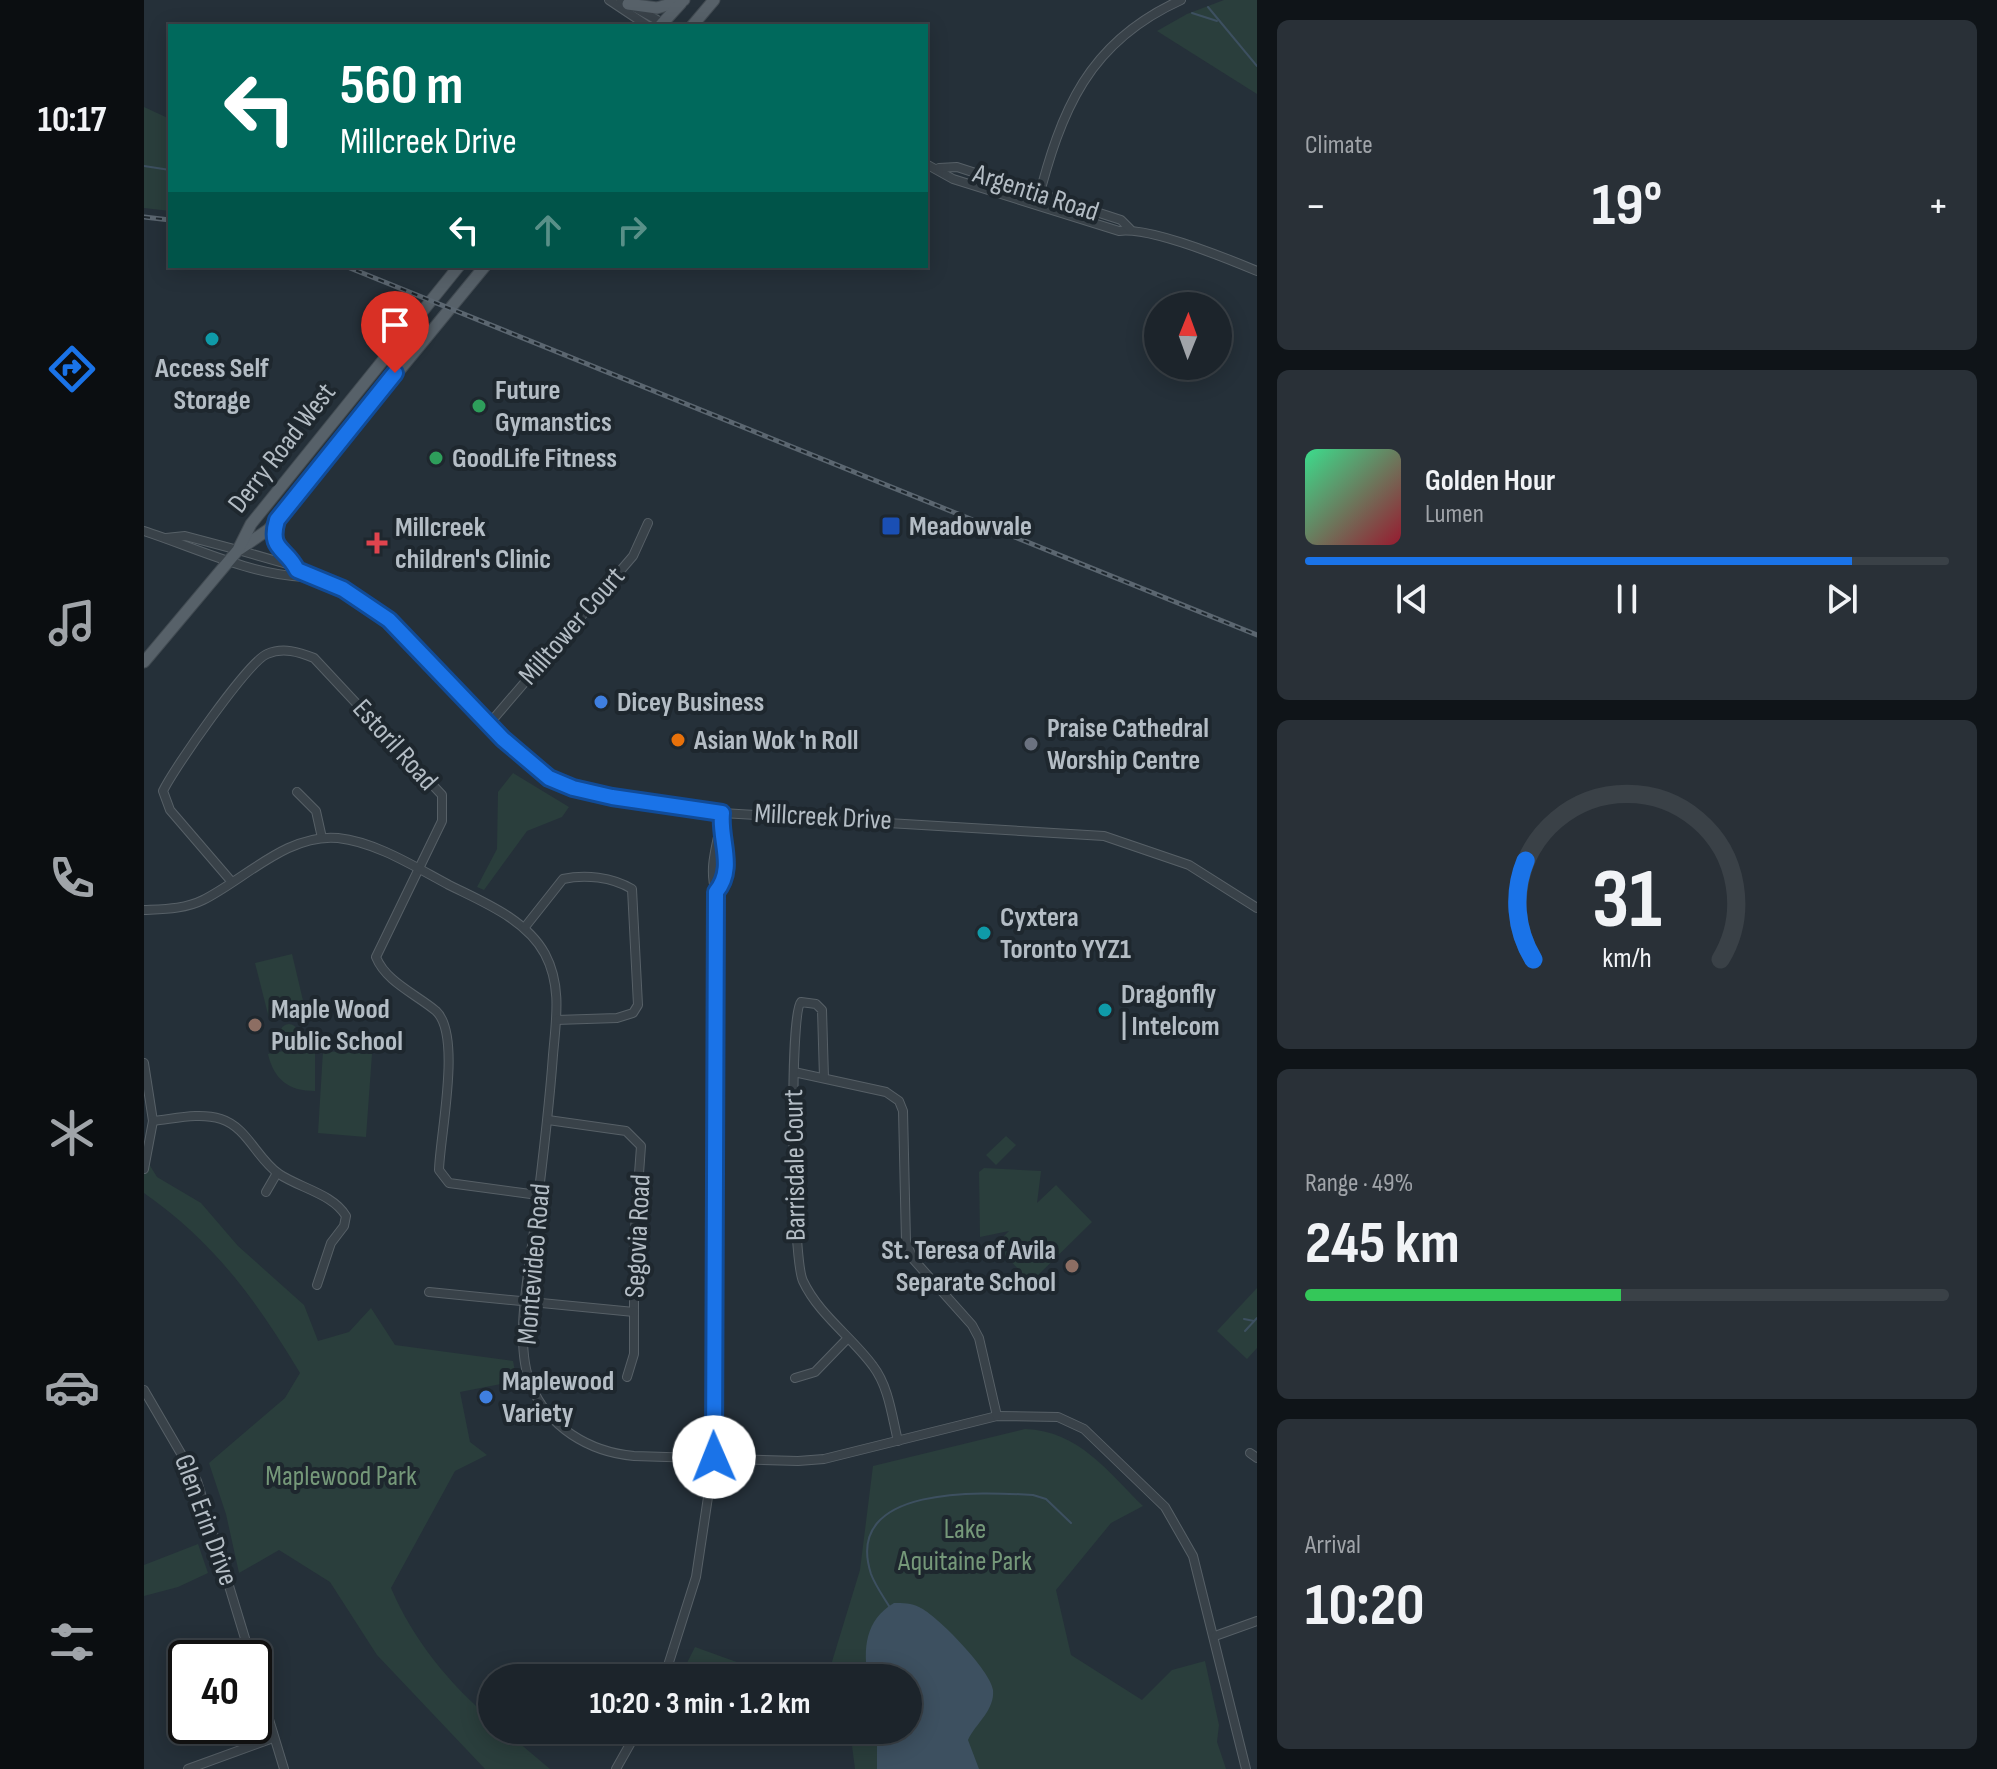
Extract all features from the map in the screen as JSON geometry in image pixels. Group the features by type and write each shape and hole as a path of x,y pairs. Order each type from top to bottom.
{"main road":[{"path":"625,2 657,8 684,0"},
{"path":"665,24 684,0"},
{"path":"694,24 714,0"},
{"name":"Derry Road West","path":"144,662 230,561 251,524 457,268"},
{"name":"Derry Road West","path":"238,550 277,520 483,268"},
{"path":"277,520 274,541 297,570"}],"street":[{"path":"609,0 645,24"},
{"path":"1038,200 1066,112 1083,79 1118,38 1153,13 1181,0"},
{"path":"625,2 662,24"},
{"name":"Argentia Road","path":"928,165 938,168 957,167 1038,200 1121,220 1130,229 1257,271"},
{"name":"Milltower Court","path":"489,724 633,556 648,523"},
{"name":"Millcreek Drive","path":"144,531 166,538 180,547 230,561 285,576 309,577"},
{"name":"Millcreek Drive","path":"166,538 185,536 238,550 343,589 389,620 535,769 573,788 722,813 1104,836 1189,865 1257,908"},
{"name":"Estoril Road","path":"231,881 170,810 163,791 254,663 279,650 314,658 442,795 442,821 376,957 385,973 436,1011 447,1027 439,1170 449,1183 538,1195"},
{"path":"144,910 192,904 264,861 322,838 316,811 297,792"},
{"path":"668,1664 696,1577 714,1457 716,892 713,882 714,843 721,827 722,813"},
{"name":"Montevideo Road","path":"322,838 355,841 417,869 525,927 540,945 555,978 556,1020 548,1120 526,1301 525,1356 530,1383 543,1409 563,1429 613,1454 798,1461 898,1441 997,1416 1058,1417 1084,1429 1165,1507 1193,1556 1246,1769"},
{"path":"525,927 563,879 587,876 621,883 632,889 638,1005 633,1013 617,1018 556,1020"},
{"name":"Barrisdale Court","path":"824,1078 825,1023 822,1010 808,1001 797,1007 794,1072 798,1270 812,1296 881,1378 898,1441"},
{"path":"144,1063 153,1121 144,1169"},
{"path":"794,1072 886,1092 899,1101 903,1111 906,1242 913,1259 972,1325 979,1338 997,1416"},
{"path":"153,1121 198,1116 221,1119 238,1129 277,1173 339,1206 346,1216 344,1226 331,1243 317,1285"},
{"name":"Segovia Road","path":"548,1120 626,1131 641,1146 634,1243 634,1354 627,1377"},
{"path":"266,1192 277,1173"},
{"path":"429,1292 634,1312"},
{"path":"795,1378 815,1372 847,1339"},
{"name":"Glen Erin Drive","path":"144,1390 167,1424 197,1481 246,1640"},
{"path":"1215,1636 1257,1621"},
{"path":"272,1734 284,1769"},
{"path":"188,1769 273,1738"},
{"path":"616,1769 630,1744"}],"green space":[{"path":"1224,0 1257,0 1257,94 1157,31 1187,14"},
{"path":"144,107 168,118 168,211 144,208"},
{"path":"513,773 569,807 562,817 527,831 484,890 477,887 497,849 498,792"},
{"path":"292,954 305,1009 269,1018 255,963"},
{"path":"289,1024 298,1033 289,1042 280,1033"},
{"path":"309,1046 315,1051 315,1091 298,1089 284,1082 274,1071 268,1054"},
{"path":"323,1051 372,1054 366,1137 318,1133"},
{"path":"1006,1136 1016,1145 996,1165 986,1155"},
{"name":"Maplewood Park","path":"144,1156 157,1177 201,1203 238,1246 304,1305 318,1341 349,1332 371,1308 395,1345 513,1361 517,1381 460,1392 470,1442 487,1455 455,1471 391,1588 421,1643 461,1692 478,1707 478,1744 521,1744 550,1769 485,1769 377,1655 330,1582 279,1550 239,1573 226,1514 209,1463 285,1398 300,1373 232,1274 192,1232 144,1193"},
{"path":"984,1168 1041,1171 1037,1203 1056,1185 1092,1222 1031,1282 995,1245 1009,1231 980,1237 979,1172"},
{"path":"1257,1288 1257,1348 1247,1359 1217,1331"},
{"name":"Lake Aquitaine Park","path":"1025,1429 1061,1437 1091,1455 1143,1506 1111,1523 1056,1590 1071,1655 1142,1700 1172,1670 1205,1661 1219,1725 1217,1742 1226,1769 855,1769 852,1744 922,1744 922,1664 831,1664 860,1570 873,1466"},
{"path":"198,1544 208,1573 178,1587 144,1596 144,1565"},
{"name":"Lake Aquitaine Park","path":"695,1647 742,1664 686,1664"}],"water":[{"path":"894,1603 916,1606 927,1612 962,1644 990,1681 993,1690 991,1704 968,1740 979,1769 877,1769 877,1744 922,1744 922,1664 866,1664 868,1636 884,1610"}],"waterway":[{"path":"1208,7 1257,66"},
{"path":"1192,13 1217,21"},
{"path":"144,166 168,170"},
{"path":"1245,1331 1257,1318"},
{"path":"1244,1319 1254,1321"},
{"path":"889,1606 871,1574 868,1545 877,1523 896,1509 922,1500 952,1495 1033,1495 1046,1499 1071,1523"}],"railway":[{"path":"144,217 168,220"},
{"path":"350,268 1257,635"}],"place":[{"name":"Access Self Storage","path":"212,339"},
{"name":"Future Gymanstics","path":"479,406"},
{"name":"GoodLife Fitness","path":"436,458"},
{"name":"Meadowvale","path":"891,526"},
{"name":"Millcreek children's Clinic","path":"377,543"},
{"name":"Dicey Business","path":"601,702"},
{"name":"Asian Wok 'n Roll","path":"678,740"},
{"name":"Praise Cathedral Worship Centre","path":"1031,744"},
{"name":"Cyxtera Toronto YYZ1","path":"984,933"},
{"name":"Dragonfly | Intelcom","path":"1105,1010"},
{"name":"Maple Wood Public School","path":"255,1025"},
{"name":"St. Teresa of Avila Separate School","path":"1072,1266"},
{"name":"Maplewood Variety","path":"486,1397"}],"route":[{"path":"395,373 277,520 273,537 280,550 297,570 343,589 389,620 503,739 549,778 573,788 612,797 722,813 721,827 727,845 724,882 716,892 712,1332 714,1457"}]}
